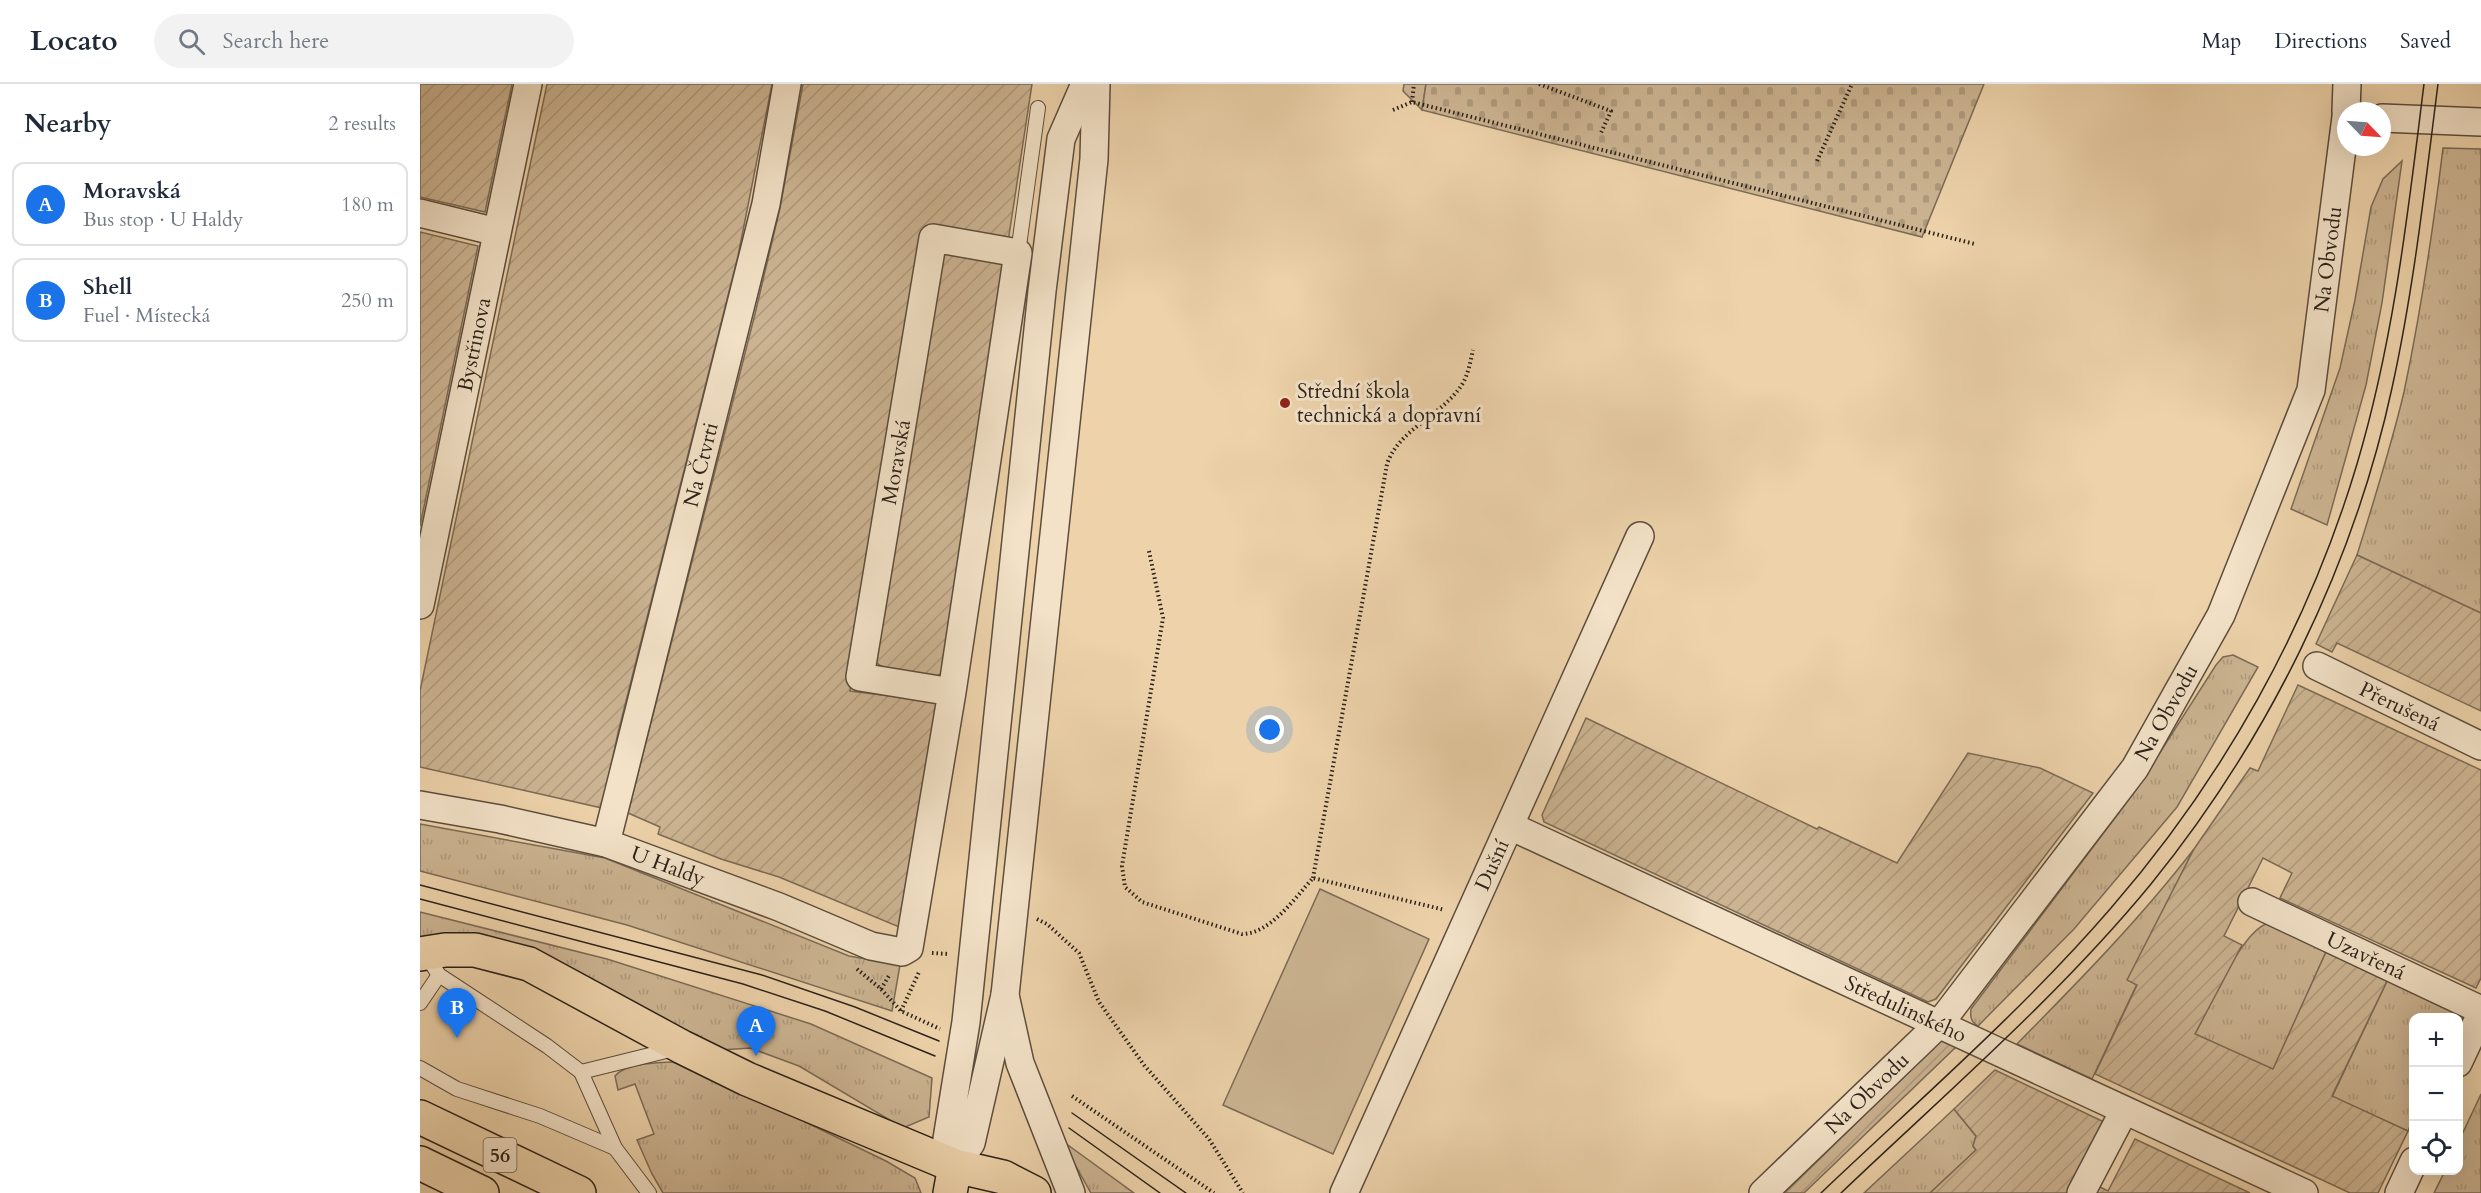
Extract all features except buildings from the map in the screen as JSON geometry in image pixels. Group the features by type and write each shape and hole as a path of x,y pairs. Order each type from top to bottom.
{"highway":[{"path":"428,960 475,950 529,964 682,1047 953,1180 1003,1177 1034,1193"},
{"name":"56","path":"420,1117 579,1193"},
{"name":"56","path":"420,1163 482,1193"}],"street":[{"name":"Bystřinova","path":"420,605 528,84"},
{"name":"Na Čtvrti","path":"606,843 766,204 787,84"},
{"path":"953,1180 947,1139 966,1022 1045,268 1061,139 1085,84"},
{"path":"953,1180 972,1143 1005,995 1094,159 1096,84"},
{"path":"2346,102 2347,84"},
{"path":"2391,118 2476,118"},
{"name":"Na Obvodu","path":"1763,1193 1940,1023 2135,768 2220,615 2311,390 2341,156"},
{"path":"420,213 497,232"},
{"name":"Moravská","path":"952,692 860,677 933,238 1018,253"},
{"path":"909,948 952,692 1018,253"},
{"name":"Dušní","path":"1344,1193 1640,536"},
{"name":"Přerušená","path":"2317,666 2481,746"},
{"name":"U Haldy","path":"420,805 500,819 606,843 768,903 871,946 902,952 909,948"},
{"name":"Středulinského","path":"1510,826 2304,1193"},
{"name":"Uzavřená","path":"2252,902 2481,1012"},
{"path":"1005,995 1020,1063 1071,1193"},
{"path":"2463,1052 2481,1012"},
{"path":"2080,1193 2124,1111"},
{"path":"2399,1193 2409,1172"}],"lane":[{"path":"1018,253 1038,108"},
{"path":"420,1003 428,960 581,1072 615,1148 650,1193"},
{"path":"581,1072 682,1047"},
{"path":"420,1068 457,1089 540,1116 615,1148"}],"path":[{"path":"1412,102 1414,84"},
{"path":"1539,84 1611,111 1600,135"},
{"path":"1817,161 1852,84"},
{"path":"1393,110 1412,102 1975,244"},
{"path":"1149,551 1163,618 1122,866 1125,887 1142,902 1242,934 1253,934 1264,929 1314,878 1387,465 1392,451 1460,388 1466,377 1473,350"},
{"path":"1314,878 1469,916"},
{"path":"1014,907 1047,924 1079,953 1099,1002 1144,1065 1209,1139 1243,1193"},
{"path":"909,948 922,952 921,968 901,1011 941,1029"},
{"path":"1072,1096 1214,1193"}],"green space":[{"path":"420,84 512,84 485,212 420,197"},
{"path":"547,84 772,84 738,256 618,733 602,808 420,767 420,691"},
{"path":"803,84 1032,84 1008,242 930,228 850,691 940,702 904,929 779,877 721,859 658,834 660,827 628,813 755,314 780,208"},
{"path":"1404,84 1426,84 1422,110 1403,91"},
{"path":"1426,84 1984,84 1922,237 1422,110"},
{"path":"2443,148 2481,149 2481,613 2357,555 2388,454 2404,392 2426,270"},
{"path":"2402,161 2382,303 2366,385 2327,525 2291,509 2340,368 2355,300 2371,207 2383,179"},
{"path":"420,232 478,246 420,526"},
{"path":"948,251 1001,258 1005,265 944,672 935,677 892,671 877,664 872,658 941,256"},
{"path":"2357,555 2481,613 2481,711 2337,643 2332,652 2316,644"},
{"path":"2233,655 2258,667 2177,807 2074,929 1978,1026 1972,1019 1971,1009 2136,790 2216,665 2223,657"},
{"path":"2298,685 2481,770 2481,978 2476,988 2280,898 2292,873 2263,858 2224,936 2242,945 2195,1034 2273,1069 2326,952 2387,981 2332,1096 2408,1131 2378,1193 2350,1193 2095,1074 2137,985 2127,980 2194,849 2250,768 2258,771"},
{"path":"1586,718 1817,829 1819,827 1897,863 1968,753 2040,768 2093,793 1936,999 1928,1002 1544,822 1542,815"},
{"path":"420,824 605,858 849,956 900,965 892,1011 627,925 420,871"},
{"path":"2194,849 2128,980 2137,984 2092,1079 2017,1044 2131,925"},
{"path":"1320,889 1429,939 1333,1154 1223,1105"},
{"path":"420,912 607,959 811,1024 932,1078 929,1117 903,1128 799,1066 750,1048 721,1050 420,942"},
{"path":"2269,923 2457,1013 2409,1013 2408,1131 2332,1097 2387,981 2326,952 2273,1070 2195,1034 2237,954 2259,928"},
{"path":"1942,1040 1958,1045 1804,1193 1784,1193 1924,1057 1924,1052 1937,1041"},
{"path":"672,1062 689,1066 886,1161 915,1178 921,1193 663,1193 637,1140 654,1134 635,1084 618,1090 615,1076 633,1066"},
{"path":"1995,1070 2102,1121 2103,1127 2070,1193 1930,1193 1976,1150 1973,1146 1976,1136 1954,1109"},
{"path":"2481,1094 2481,1193 2434,1193 2443,1175 2463,1175 2463,1132"},
{"path":"1954,1109 1976,1136 1973,1146 1976,1150 1930,1193 1864,1193"},
{"path":"2135,1139 2250,1193 2094,1193 2098,1186 2108,1191"},
{"path":"1061,1140 1134,1193 1091,1193"}],"tram line":[{"path":"1821,1193 2006,1018 2111,908 2152,859 2190,807 2258,699 2314,584 2337,525 2370,417 2398,276 2424,84"},
{"path":"1841,1193 2040,1005 2116,925 2193,829 2268,712 2329,586 2354,521 2375,455 2392,388 2407,313 2438,84"},
{"path":"420,885 762,975 855,1007 939,1041"},
{"path":"420,899 743,984 825,1011 935,1056"},
{"path":"1072,1113 1186,1193"},
{"path":"1069,1128 1160,1193"}],"place":[{"name":"Střední škola technická a dopravní","path":"1285,403"},
{"name":"Shell","path":"457,1038"},
{"name":"Moravská","path":"756,1056"}]}
